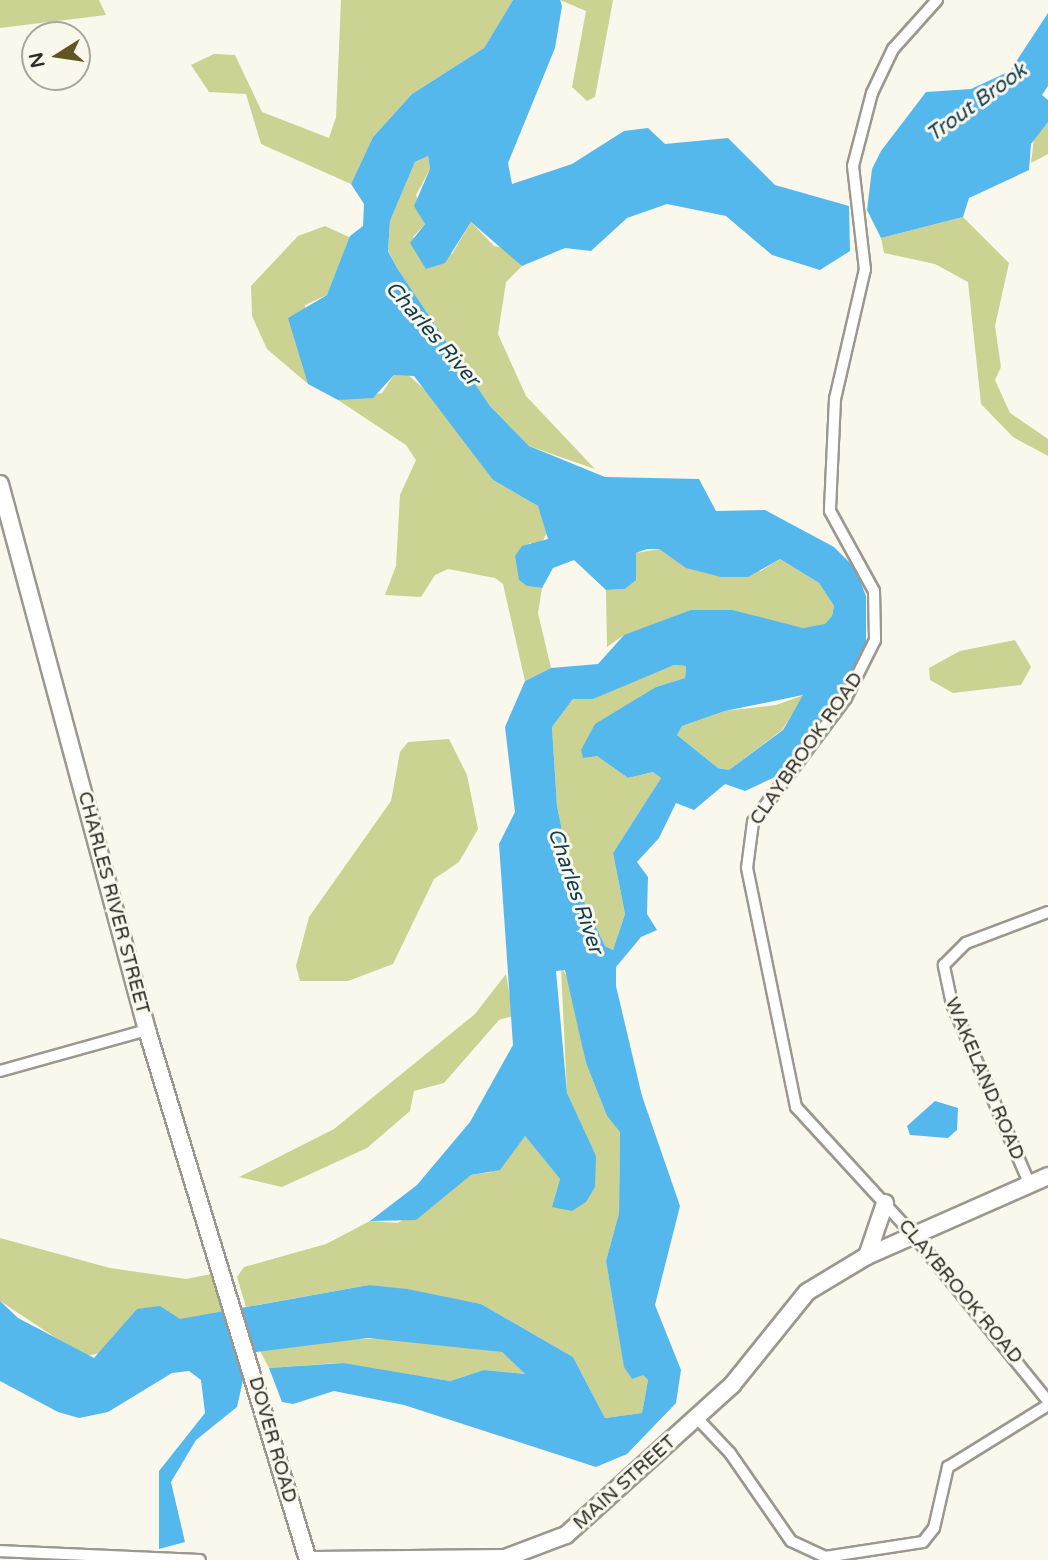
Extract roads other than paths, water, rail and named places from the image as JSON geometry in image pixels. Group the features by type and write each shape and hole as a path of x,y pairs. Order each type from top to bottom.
{"street":[{"name":"CLAYBROOK ROAD","path":"937,0 893,49 872,93 853,166 854,206 864,282 835,399 830,511 874,591 875,640 846,698 758,814 746,851 781,1058 796,1107 916,1237 1048,1403"},
{"name":"CHARLES RIVER STREET","path":"0,484 147,1030 236,1320"},
{"name":"WAKELAND ROAD","path":"1030,1185 952,1004 944,965 967,943 1048,912"},
{"path":"0,1071 147,1030"},
{"name":"MAIN STREET","path":"315,1560 505,1558 542,1548 584,1524 732,1385 807,1292 867,1256 916,1237 1048,1176"},
{"path":"867,1256 885,1203"},
{"name":"DOVER ROAD","path":"236,1320 308,1560"},
{"path":"696,1417 791,1541 825,1557 923,1542 934,1528 948,1467 1048,1403"},
{"path":"0,1551 200,1560"}],"water":[{"name":"Charles River","path":"513,0 560,0 562,6 555,48 508,163 512,184 572,164 624,131 648,128 665,144 728,138 775,185 849,206 850,251 820,270 772,255 726,216 667,204 627,218 591,251 565,248 522,266 471,222 445,263 426,269 410,243 425,224 414,206 430,169 428,156 415,162 390,221 388,251 490,406 529,446 605,477 699,479 716,511 765,510 834,547 855,568 866,596 866,654 786,772 745,791 725,784 694,810 676,803 659,838 637,862 648,877 647,914 657,930 641,937 616,967 616,986 642,1096 680,1206 655,1305 681,1370 676,1403 627,1454 596,1467 404,1405 334,1391 293,1404 282,1402 269,1368 343,1363 450,1381 484,1370 525,1374 502,1352 368,1338 249,1353 237,1407 196,1440 171,1482 185,1542 159,1549 159,1471 205,1413 201,1380 189,1371 172,1373 108,1412 79,1418 58,1412 0,1381 0,1301 18,1318 94,1358 137,1309 160,1306 180,1319 369,1285 407,1289 481,1304 573,1357 605,1418 642,1413 648,1380 643,1375 632,1379 624,1367 606,1261 619,1213 620,1132 607,1116 586,1063 565,970 556,971 567,1093 596,1156 595,1187 586,1202 572,1211 552,1207 560,1179 525,1136 500,1170 471,1175 416,1220 370,1221 417,1185 470,1122 513,1045 499,844 515,812 505,727 525,681 551,668 598,664 624,635 691,610 732,610 803,628 825,624 832,616 834,606 819,583 780,559 748,577 721,577 686,568 659,549 647,549 636,553 636,580 625,589 606,590 574,560 553,568 542,588 527,586 519,580 515,556 522,546 548,539 538,506 493,480 414,376 394,375 373,398 338,400 308,384 288,318 327,295 350,236 363,226 364,204 351,184 373,137 412,94 484,48","holes":["674,665 686,666 685,678 656,687 595,724 581,750 583,758 597,756 628,778 653,772 661,778 613,853 625,914 613,950 605,946 571,874 557,806 552,727 573,699 593,699","803,695 783,730 729,770 718,768 677,735 682,726 725,711"]},
{"name":"Trout Brook","path":"1048,13 1048,86 1042,95 1048,100 1048,122 1031,144 1029,170 969,198 963,217 881,238 867,210 872,169 881,151 926,92 971,89 1010,71"},
{"path":"935,1101 958,1108 957,1130 948,1138 910,1135 907,1126"}]}
